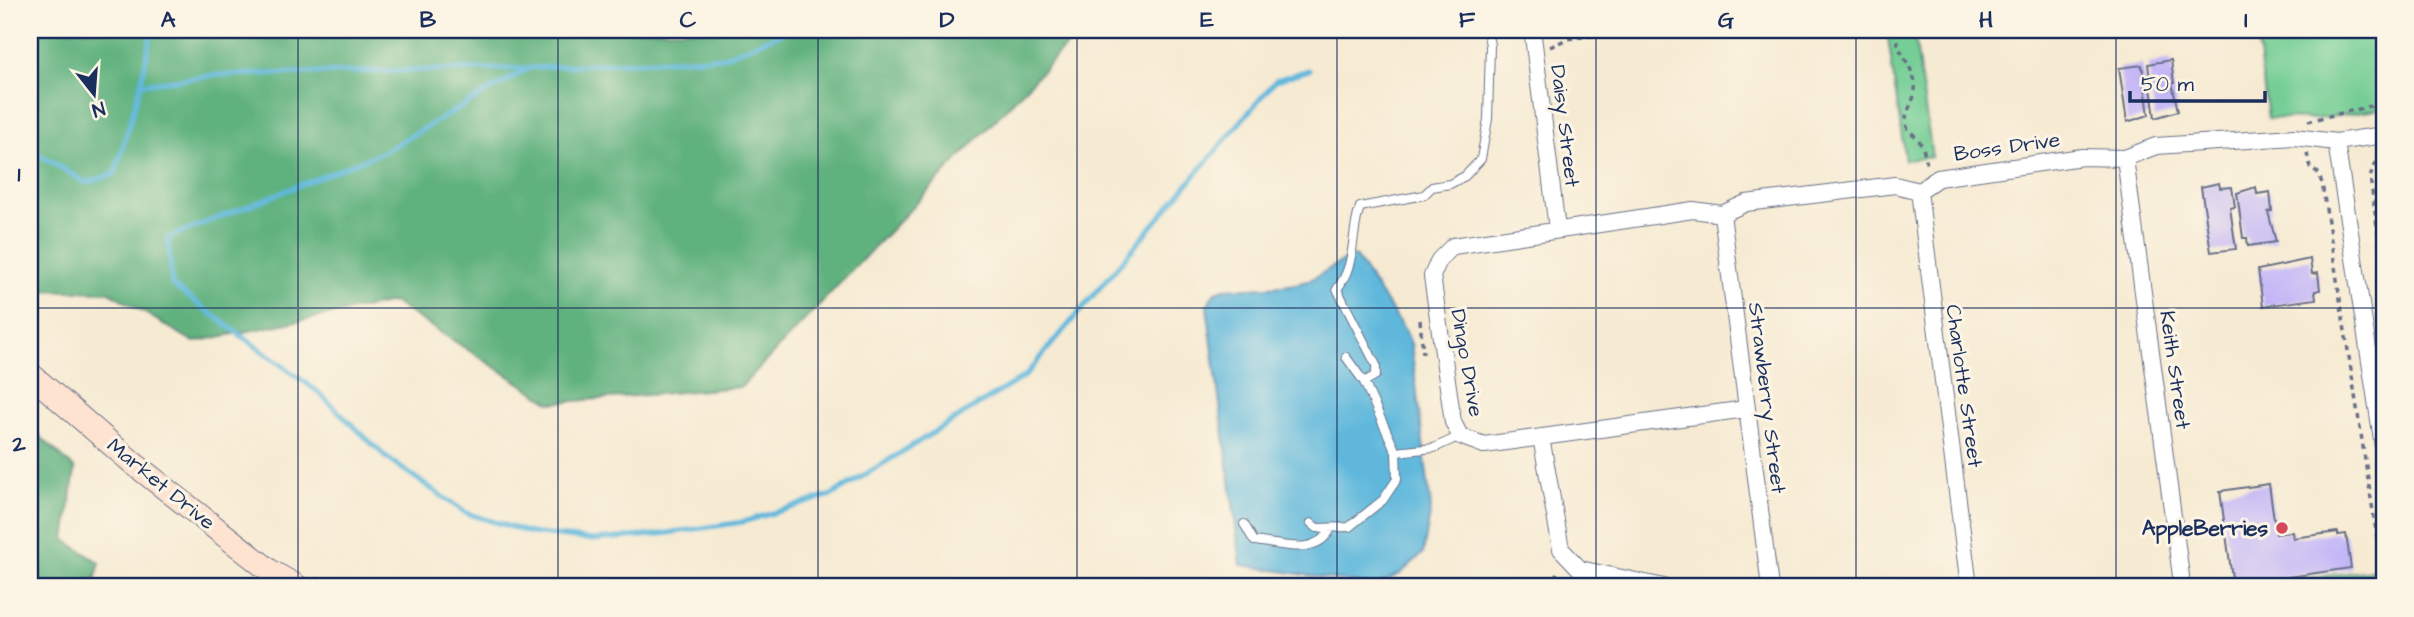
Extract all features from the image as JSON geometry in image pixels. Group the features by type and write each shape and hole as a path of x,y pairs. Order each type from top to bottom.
{"street":[{"name":"Daisy Street","path":"1536,30 1533,36 1558,229"},
{"name":"Boss Drive","path":"1919,191 1938,178 2082,157 2125,158 2156,146 2305,138 2336,142 2381,135"},
{"path":"2336,142 2377,357 2384,452"},
{"name":"Keith Street","path":"2125,158 2180,576 2177,587"},
{"path":"1558,229 1692,211 1722,214 1746,203 1895,185 1919,191"},
{"name":"Charlotte Street","path":"1919,191 1969,587"},
{"name":"Strawberry Street","path":"1722,214 1770,587"},
{"name":"Dingo Drive","path":"1558,229 1454,246 1439,260 1432,275 1453,422 1460,436 1484,445 1746,409"},
{"name":"Market Drive","path":"30,374 133,463 270,571 298,587"},
{"path":"1541,437 1561,549 1580,569 1664,587"}],"lane":[{"path":"1364,382 1376,375 1376,365 1336,289 1346,276 1351,262 1356,241 1354,225 1360,206 1424,195 1432,187 1450,184 1465,176 1481,159 1488,119 1490,45 1487,30"},
{"path":"1311,523 1317,528 1349,527 1383,500 1397,478 1396,452 1364,382 1346,357"},
{"path":"1396,452 1434,448 1460,436"},
{"path":"1244,524 1254,541 1311,547 1324,542 1331,529"}],"path":[{"path":"1535,50 1559,46 1567,39 1634,30"},
{"path":"1898,30 1898,46 1909,62 1916,80 1913,102 1907,114 1908,129 1923,149 1927,166"},
{"path":"2361,587 2384,585 2322,183 2318,173 2310,167 2305,138 2307,121 2384,103"},
{"path":"2374,106 2381,135 2381,158 2370,177 2384,275"},
{"path":"1419,315 1423,353"},
{"path":"1552,587 1557,572"},
{"path":"2268,587 2287,587"}],"green space":[{"path":"30,30 1081,30 741,387 551,403 393,302 194,342 109,292 30,290"},
{"path":"1887,30 1914,30 1932,157 1905,160"},
{"path":"2256,30 2384,30 2384,109 2316,119 2268,118"},
{"path":"30,427 75,469 65,540 100,563 93,587 30,587"},
{"path":"2372,570 2375,587 2286,587 2286,581"}],"water":[{"path":"1355,256 1406,332 1411,344 1431,508 1423,553 1400,574 1375,586 1241,565 1207,306 1214,293 1224,289 1298,284"}],"building":[{"path":"2171,60 2172,83 2178,111 2155,118 2148,64"},
{"path":"2142,65 2149,115 2127,122 2119,68"},
{"path":"2219,183 2220,188 2232,187 2235,207 2230,208 2236,249 2211,252 2201,187"},
{"path":"2256,187 2257,194 2270,192 2272,211 2268,212 2276,242 2248,246 2247,238 2243,238 2237,193"},
{"path":"2310,259 2312,274 2318,273 2320,290 2315,291 2316,299 2263,306 2258,270"},
{"path":"2269,484 2276,534 2292,532 2293,538 2338,532 2338,535 2346,534 2351,568 2233,585 2220,491"}],"waterway":[{"path":"30,149 86,183 115,174 141,84 152,30"},
{"path":"141,84 217,75 529,68 723,57 790,30"},
{"path":"529,68 385,151 168,238 172,285 317,391 387,458 466,513 530,533 593,540 655,535 743,522 832,495 1025,376 1276,80 1309,70"}],"place":[{"name":"AppleBerries","path":"2282,528"}]}
